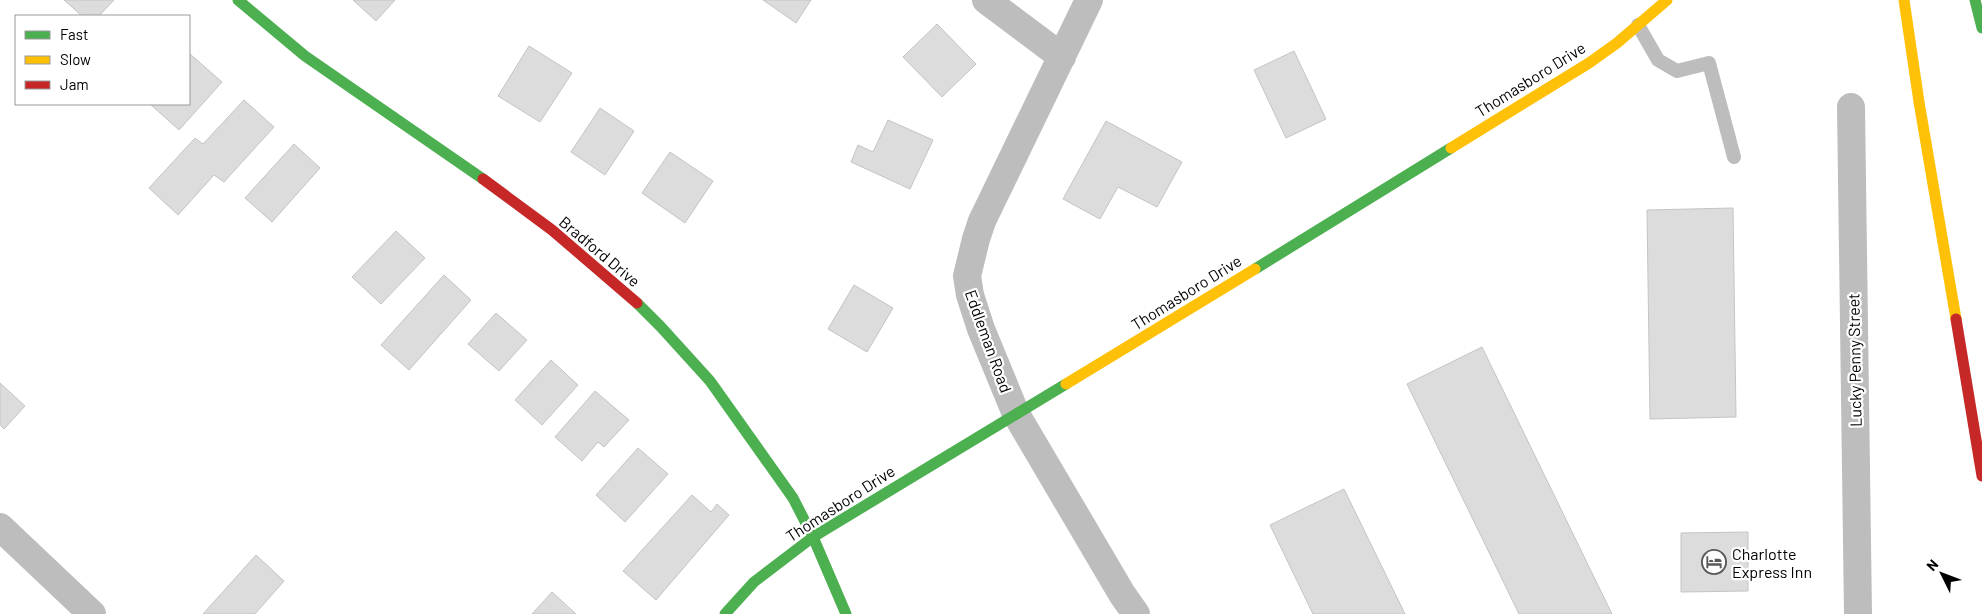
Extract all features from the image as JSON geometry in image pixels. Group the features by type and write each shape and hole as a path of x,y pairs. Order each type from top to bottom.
{"main road":[{"name":"Bradford Drive","path":"238,0 305,56 446,152 552,230 626,293 661,327 710,381 793,498 813,537 846,614"},
{"name":"Thomasboro Drive","path":"724,614 754,582 813,537 1100,364 1589,63 1617,43 1667,0"},
{"path":"1904,0 1919,102 1982,476"},
{"path":"1975,0 1982,28"}],"street":[{"path":"986,0 1062,57"},
{"name":"Eddleman Road","path":"1089,0 982,222 967,276 970,294 981,329 1016,414 1122,594 1136,614"},
{"name":"Lucky Penny Street","path":"1851,107 1858,614"},
{"path":"0,527 92,614"}],"lane":[{"path":"1638,25 1658,60 1677,71 1709,63 1734,157"}],"building":[{"path":"64,0 114,0 100,15 81,15"},
{"path":"353,0 395,0 376,21"},
{"path":"763,0 811,0 796,23"},
{"path":"937,24 976,64 942,97 903,57"},
{"path":"529,46 572,73 540,122 498,96"},
{"path":"1294,51 1326,119 1286,138 1254,70"},
{"path":"190,54 222,82 179,130 151,105 190,105"},
{"path":"244,100 274,127 224,182 214,175 178,215 149,188 195,138 203,144"},
{"path":"600,108 634,131 605,175 571,152"},
{"path":"888,120 933,140 910,189 851,162 858,145 873,152"},
{"path":"1106,121 1182,162 1157,207 1118,187 1100,219 1063,199"},
{"path":"294,144 320,168 272,222 245,198"},
{"path":"670,152 713,181 685,223 642,193"},
{"path":"1733,208 1736,417 1650,419 1647,210"},
{"path":"396,231 425,258 381,304 352,277"},
{"path":"444,275 471,300 409,370 381,345"},
{"path":"854,285 893,308 867,352 828,329"},
{"path":"496,313 527,340 499,371 468,344"},
{"path":"1482,347 1612,614 1519,614 1407,384"},
{"path":"551,360 578,385 542,425 515,400"},
{"path":"0,383 25,406 4,429 0,425"},
{"path":"595,391 629,420 604,447 598,442 582,461 555,437"},
{"path":"638,448 668,474 625,522 596,495"},
{"path":"1344,489 1405,614 1313,614 1270,525"},
{"path":"692,495 711,512 717,504 729,515 656,600 623,571"},
{"name":"Charlotte Express Inn","path":"1748,532 1748,591 1681,592 1681,533"},
{"path":"256,555 284,581 255,614 203,614"},
{"path":"552,592 576,614 532,614"}],"traffic: fast":[{"path":"238,0 305,56 483,179"},
{"path":"1975,0 1982,28"},
{"path":"1255,269 1451,148"},
{"path":"637,303 710,381 793,498 813,537 846,614"},
{"path":"725,614 754,582 813,537 1066,384"}],"traffic: slow":[{"path":"1451,148 1589,63 1617,43 1667,0"},
{"path":"1904,0 1919,102 1956,319"},
{"path":"1066,384 1255,269"}],"traffic: jam":[{"path":"483,179 552,230 637,303"},
{"path":"1956,319 1982,476"}],"place":[{"name":"Charlotte Express Inn","path":"1714,562"}]}
